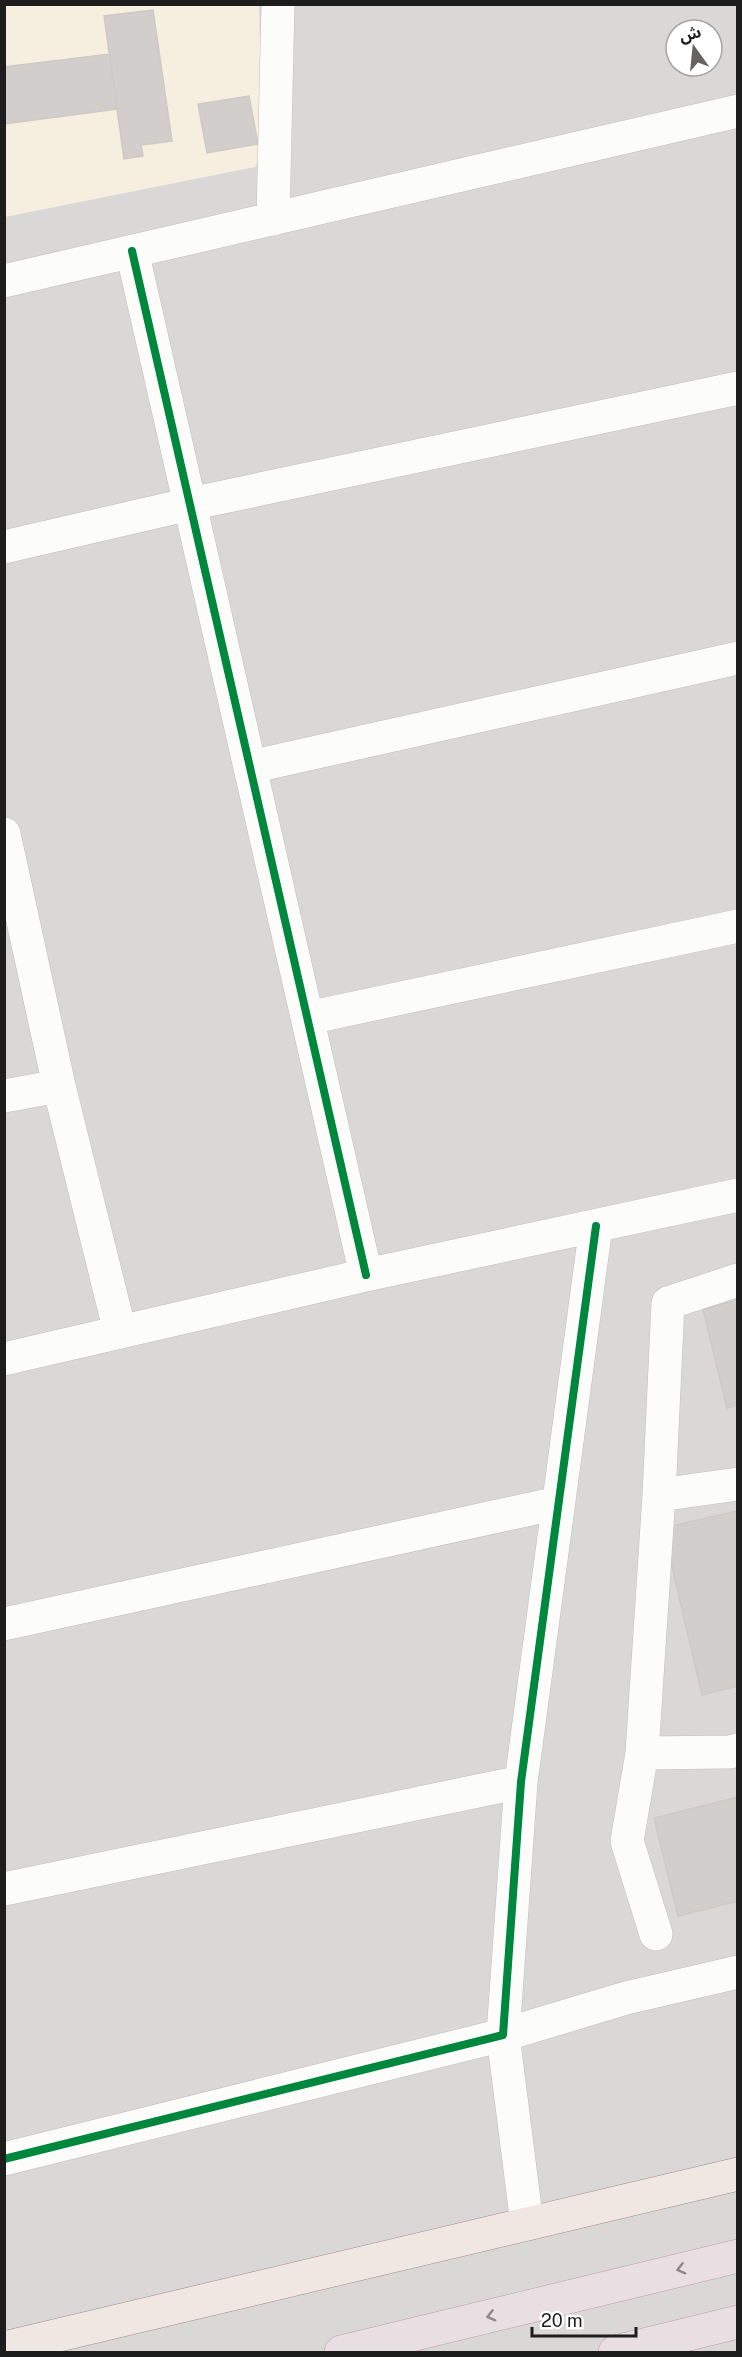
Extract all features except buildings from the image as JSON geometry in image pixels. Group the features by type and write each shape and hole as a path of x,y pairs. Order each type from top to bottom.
{"highway":[{"path":"341,2352 738,2256"},
{"path":"615,2352 716,2334"}],"main road":[{"path":"4,2348 738,2174"}],"street":[{"path":"273,219 278,4"},
{"path":"4,281 738,111"},
{"path":"132,251 366,1275"},
{"path":"4,547 190,504 738,388"},
{"path":"250,767 738,658"},
{"path":"4,834 59,1086 120,1332"},
{"path":"308,1018 738,926"},
{"path":"4,1096 59,1086"},
{"path":"4,1359 366,1275 738,1195"},
{"path":"527,2224 503,2035 520,1782 596,1226"},
{"path":"656,1934 627,1841 642,1753 659,1495 668,1303 738,1280"},
{"path":"659,1495 738,1484"},
{"path":"4,1624 558,1503"},
{"path":"642,1753 738,1750"},
{"path":"4,1889 520,1782"},
{"path":"4,2159 503,2035 626,1998 738,1972"}],"shaded area":[{"path":"5,5 737,5 737,2352 5,2352"},
{"path":"5,5 259,5 263,152 255,167 5,217"}],"cycle path":[{"path":"132,251 366,1275"},
{"path":"4,2159 503,2035 521,1782 596,1226"}]}
